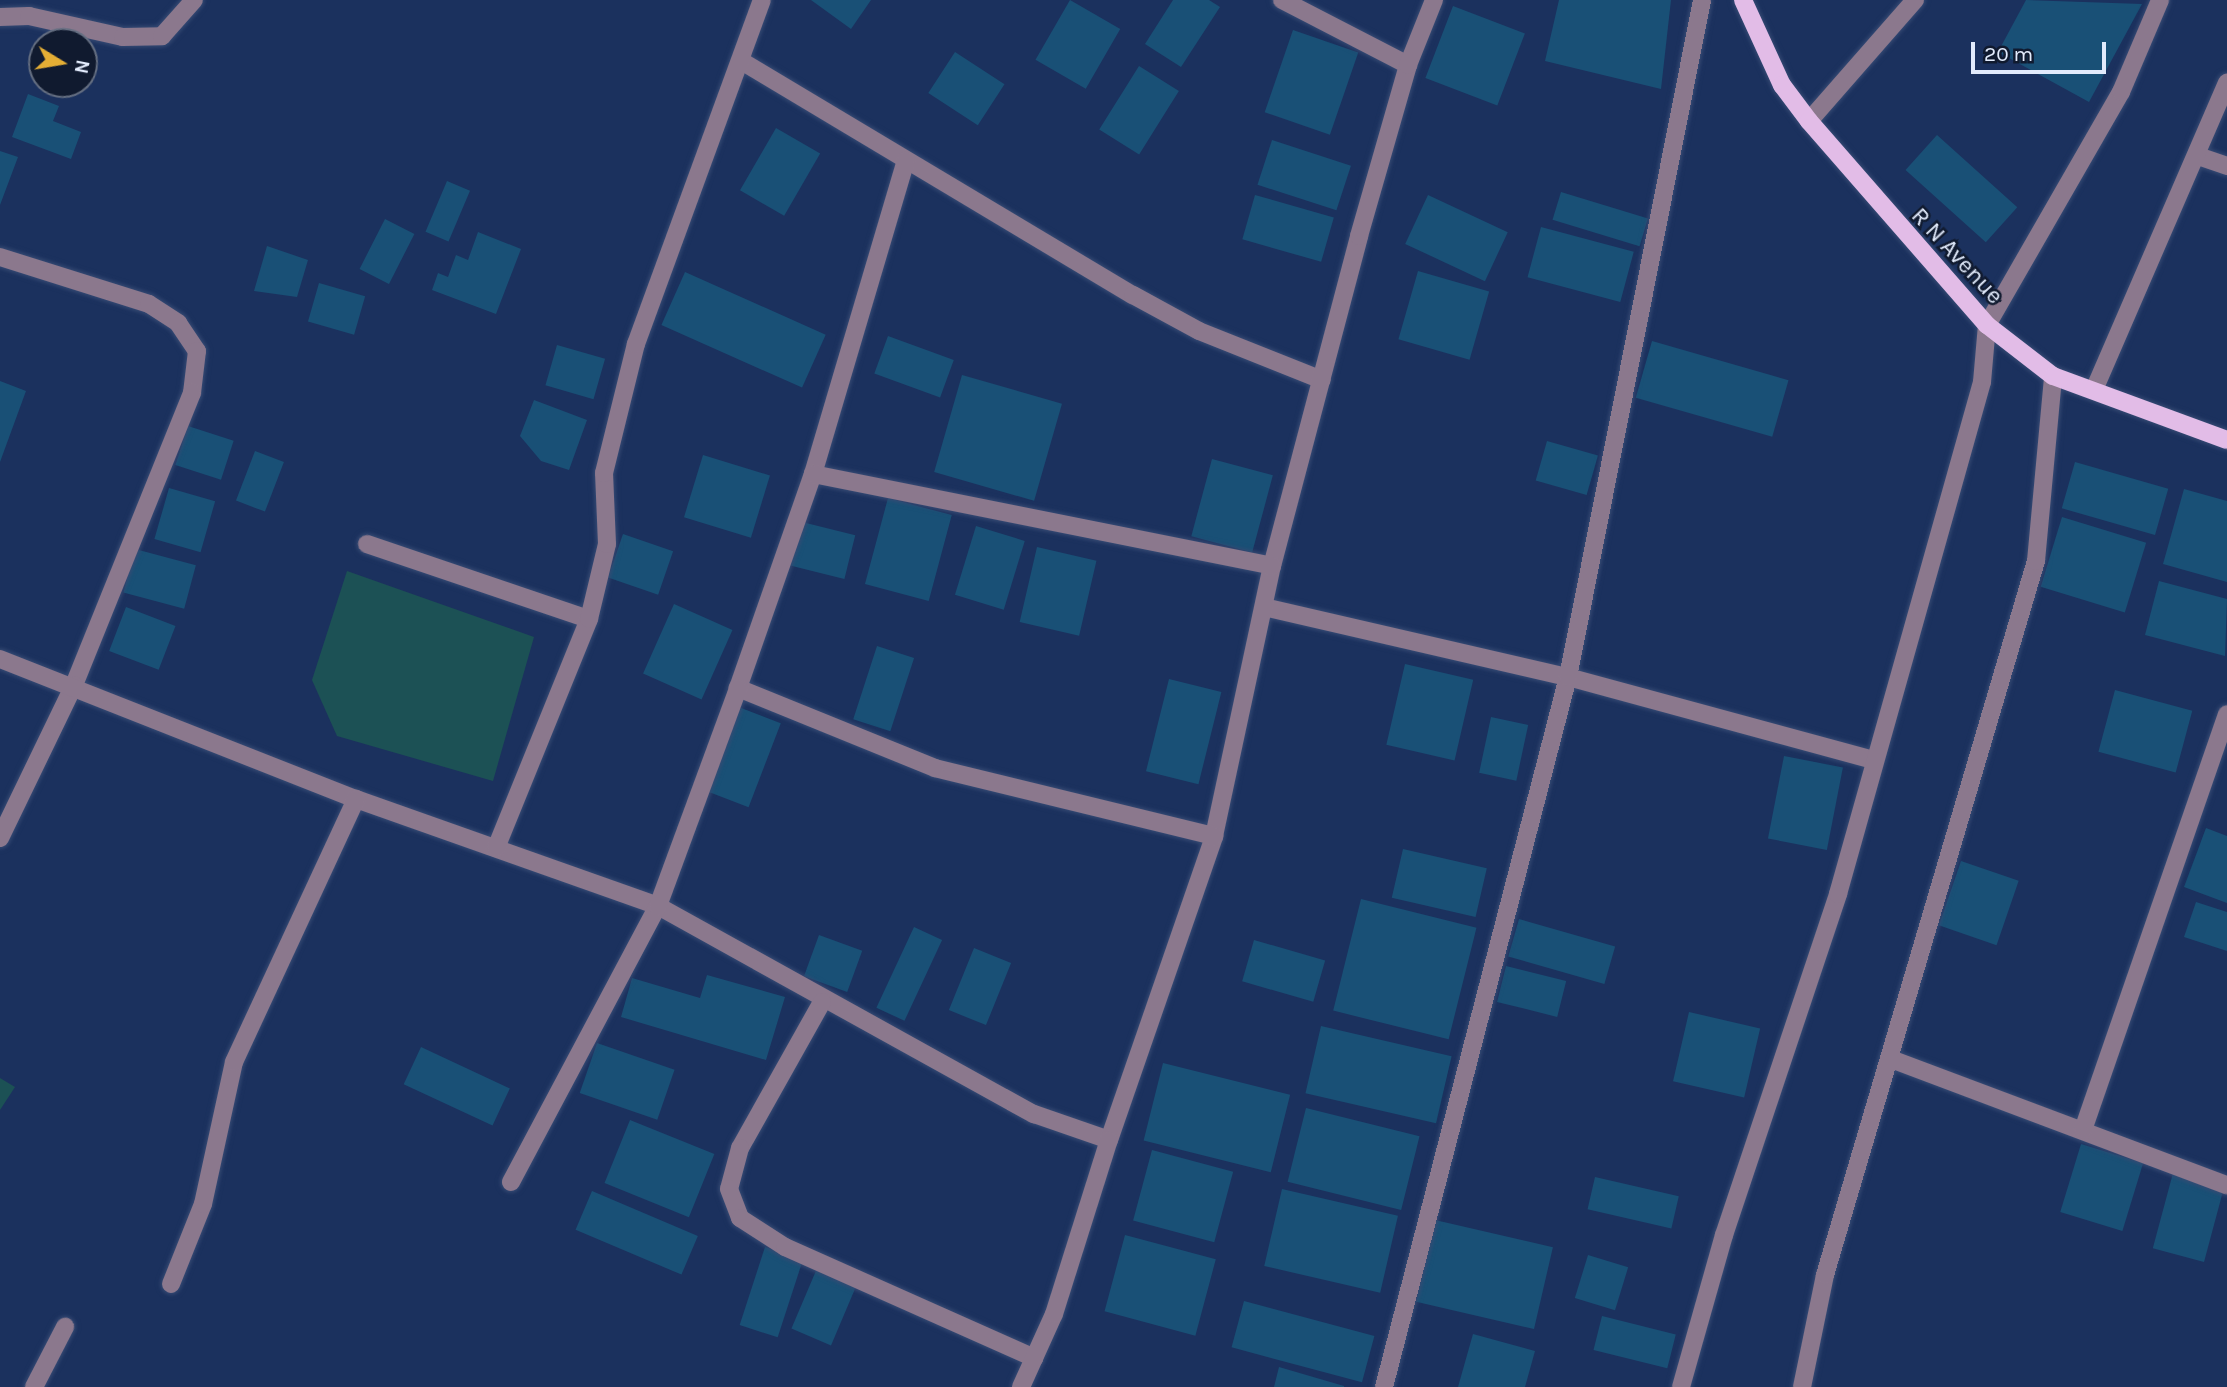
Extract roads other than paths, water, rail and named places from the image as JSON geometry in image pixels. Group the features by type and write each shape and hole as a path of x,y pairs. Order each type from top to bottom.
{"main road":[{"name":"R N Avenue","path":"1743,0 1782,85 1809,121 1987,324 2053,376 2227,440"}],"street":[{"path":"0,17 29,16 123,37 162,36 194,0"},
{"path":"496,848 589,619 607,544 604,474 636,344 699,158 743,62 762,0"},
{"path":"1282,0 1408,65"},
{"path":"1021,1387 1034,1358 1214,836 1272,566 1408,65 1434,0"},
{"path":"1384,1387 1568,677 1702,0"},
{"path":"1809,121 1915,0"},
{"path":"1681,1387 1874,760 1982,382 1987,324 2121,92 2160,0"},
{"path":"743,62 906,162 1199,331 1322,380"},
{"path":"2094,390 2198,156 2227,83"},
{"path":"2198,156 2227,166"},
{"path":"511,1182 659,906 813,474 906,162"},
{"path":"0,257 149,304 178,323 197,351 192,393 74,685 0,838"},
{"path":"1802,1387 1825,1275 2036,561 2053,376"},
{"path":"813,474 1272,566"},
{"path":"367,544 589,619"},
{"path":"1265,607 1568,677 1874,760"},
{"path":"0,659 74,685 356,799 659,906 822,1002 1034,1114 1109,1140"},
{"path":"738,688 935,768 1214,836"},
{"path":"2083,1130 2227,714"},
{"path":"171,1284 203,1204 234,1062 356,799"},
{"path":"822,1002 740,1148 729,1189 740,1218 785,1247 1034,1358"},
{"path":"1891,1059 2227,1185"},
{"path":"34,1387 65,1327"}]}
